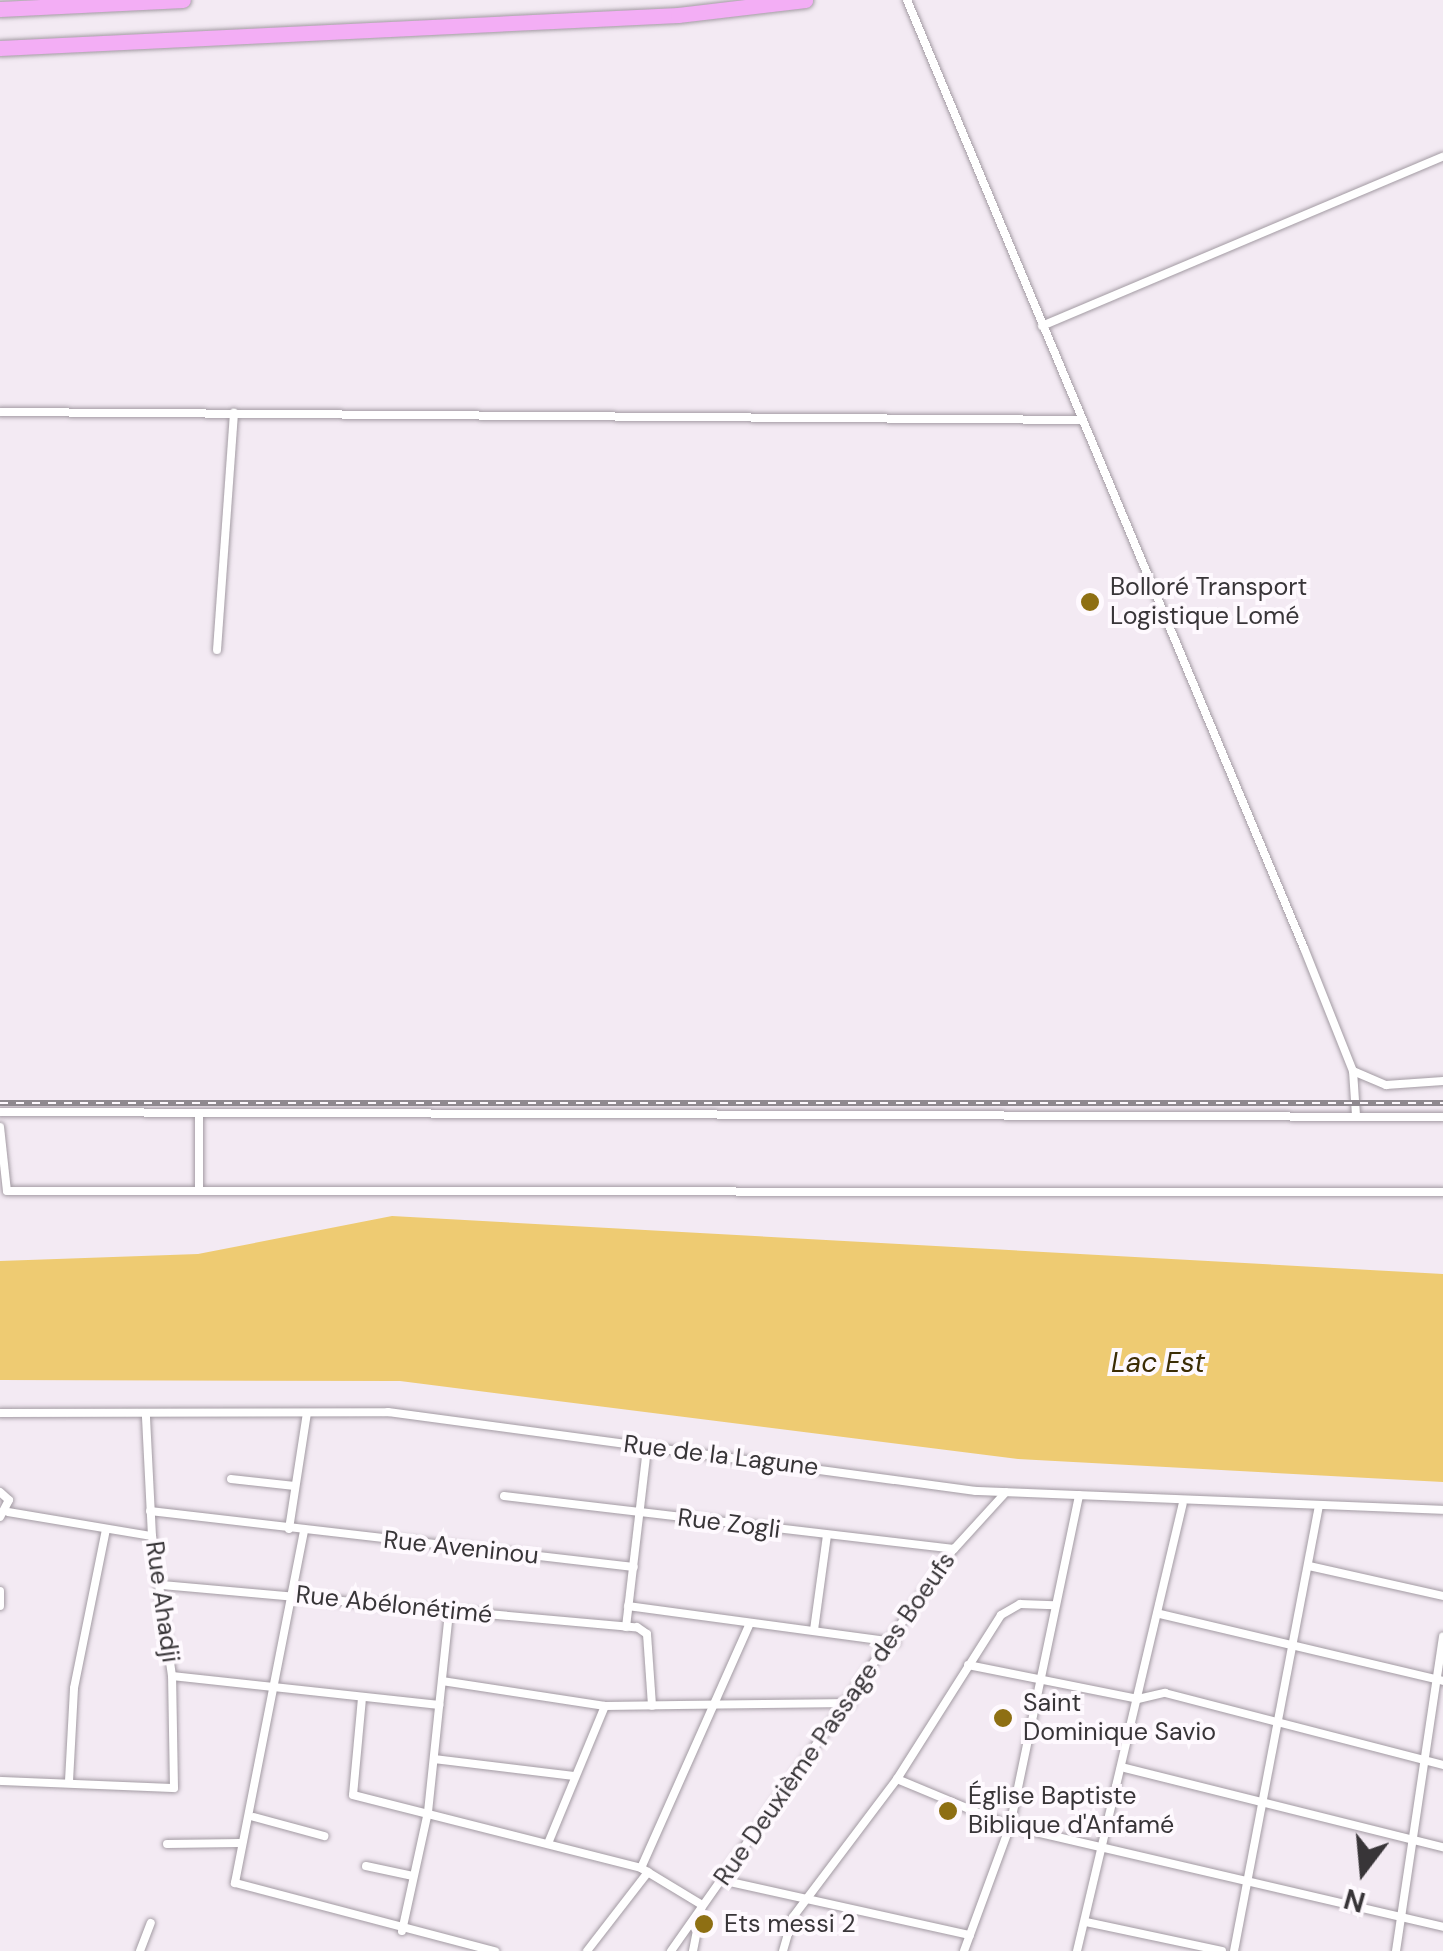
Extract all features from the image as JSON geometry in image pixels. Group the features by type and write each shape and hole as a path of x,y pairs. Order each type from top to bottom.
{"highway":[{"path":"0,9 183,0"},
{"path":"0,48 678,15 805,0"}],"street":[{"path":"908,0 1353,1070 1356,1115"},
{"path":"1042,326 1443,157"},
{"path":"0,412 1082,420"},
{"path":"217,650 234,413"},
{"path":"1353,1070 1386,1085 1443,1081"},
{"path":"0,1112 1443,1117"},
{"path":"199,1114 199,1191"},
{"path":"0,1126 7,1191 1443,1192"},
{"name":"Rue de la Lagune","path":"0,1413 306,1413 480,1421 647,1448 1006,1492 1183,1504 1443,1510"},
{"path":"290,1529 306,1413"},
{"name":"Rue Ahadji","path":"69,1781 174,1788 172,1676 152,1536 146,1416"},
{"path":"647,1448 626,1626 647,1634 652,1706"},
{"path":"231,1479 296,1486"},
{"path":"4,1492 4,1514 152,1536"},
{"name":"Rue Deuxième Passage des Boeufs","path":"671,1951 896,1642 954,1550 1006,1492"},
{"name":"Rue Zogli","path":"504,1496 954,1550"},
{"path":"964,1951 1010,1826 1079,1496"},
{"path":"1077,1951 1102,1843 1125,1768 1183,1504"},
{"path":"1234,1951 1284,1720 1318,1508"},
{"name":"Rue Aveninou","path":"150,1512 634,1566"},
{"path":"0,1781 69,1781 74,1688 106,1530"},
{"path":"304,1531 254,1817 240,1843 236,1883 402,1930 495,1951"},
{"path":"814,1630 828,1536"},
{"path":"1309,1566 1443,1596"},
{"name":"Rue Abélonétimé","path":"162,1585 291,1593 449,1612 626,1626"},
{"path":"0,1590 0,1606"},
{"path":"783,1951 790,1922 896,1780 1006,1610 1054,1605"},
{"path":"628,1606 896,1642"},
{"path":"402,1930 428,1812 449,1612"},
{"path":"1160,1614 1440,1680"},
{"path":"587,1951 645,1870 750,1623"},
{"path":"1396,1951 1440,1680 1443,1636"},
{"path":"968,1664 1138,1699 1164,1693 1284,1720 1443,1765"},
{"path":"172,1676 439,1705"},
{"path":"442,1681 605,1706 851,1702"},
{"path":"362,1698 353,1796 549,1840 645,1870 702,1905 693,1951"},
{"path":"549,1840 605,1706"},
{"path":"434,1759 574,1776"},
{"path":"1125,1768 1266,1800 1443,1848"},
{"path":"896,1780 1010,1826 1102,1843 1443,1927"},
{"path":"254,1817 324,1836"},
{"path":"166,1844 240,1843"},
{"path":"366,1866 414,1876"},
{"path":"721,1880 970,1935"},
{"path":"140,1951 151,1922"},
{"path":"1086,1922 1222,1951"}],"water":[{"name":"Lac Est","path":"392,1216 1443,1274 1443,1482 1018,1459 400,1381 0,1380 0,1261 198,1254"}],"railway":[{"path":"0,1103 1443,1103"}],"place":[{"name":"Bolloré Transport Logistique Lomé","path":"1090,602"},
{"name":"Saint Dominique Savio","path":"1003,1718"},
{"name":"Église Baptiste Biblique d'Anfamé","path":"948,1811"},
{"name":"Ets messi 2","path":"704,1924"}]}
